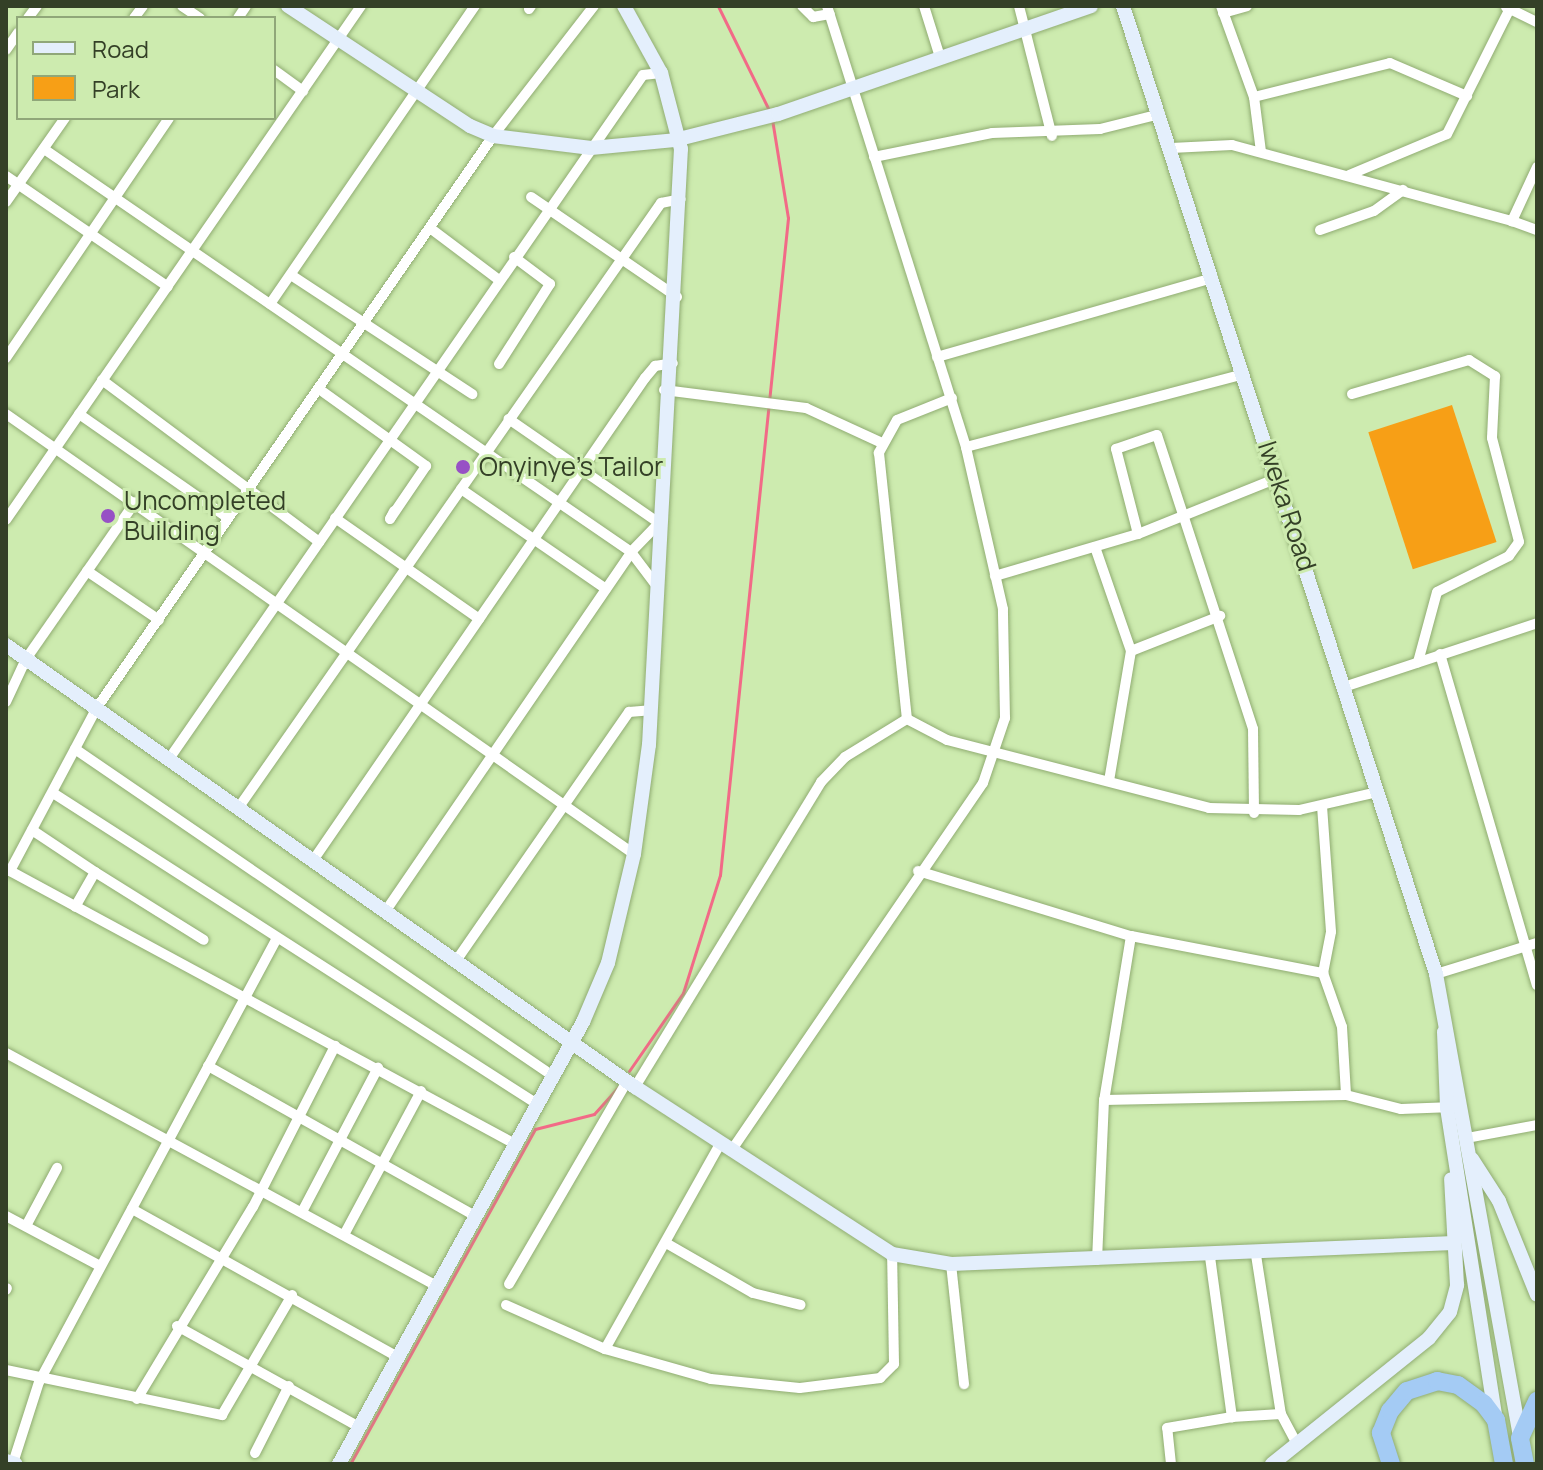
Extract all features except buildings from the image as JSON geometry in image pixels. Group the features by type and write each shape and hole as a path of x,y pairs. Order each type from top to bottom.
{"highway":[{"path":"1391,1464 1382,1443 1384,1421 1415,1387 1458,1385 1496,1420 1504,1464"},
{"path":"1525,1464 1520,1438 1537,1401"}],"street":[{"path":"288,6 415,94 493,136 591,148 680,138 772,116 855,88 939,54 1091,6"},
{"path":"6,520 361,6"},
{"path":"270,304 475,6"},
{"path":"515,1144 75,907 8,875 96,709 228,518 249,493 493,136 594,6"},
{"path":"339,1464 572,1041 608,963 634,854 650,710 667,390 673,363 681,199 680,138 661,73 624,6"},
{"path":"605,1349 666,1243 726,1148 997,754 1008,678 995,576 966,447 829,10 813,17 802,6"},
{"path":"924,6 939,54"},
{"path":"1019,6 1052,136"},
{"name":"Iweka Road","path":"1123,6 1280,477 1444,1008"},
{"path":"1247,6 1222,10 1254,97 1261,152"},
{"path":"1349,175 1447,134 1508,7 1537,22"},
{"path":"1254,97 1390,63 1467,96"},
{"path":"276,71 303,91"},
{"path":"169,759 643,75 661,73"},
{"path":"874,157 992,133 1052,136 1160,114"},
{"path":"6,202 64,120"},
{"path":"6,358 168,120"},
{"path":"1171,148 1205,143 1261,152 1537,230"},
{"path":"44,149 631,552 657,587"},
{"path":"1512,221 1537,167"},
{"path":"6,176 168,287"},
{"path":"1320,230 1374,211 1403,190"},
{"path":"531,197 677,297"},
{"path":"239,807 661,203 681,199"},
{"path":"430,228 499,280"},
{"path":"499,364 550,284 514,257"},
{"path":"291,275 366,321 472,394"},
{"path":"937,357 1213,278"},
{"path":"1352,394 1469,360 1495,376 1492,438 1519,542 1509,556 1437,592 1418,662"},
{"path":"314,859 655,366 673,363"},
{"path":"966,447 1244,374"},
{"path":"102,380 249,493 319,542"},
{"path":"319,389 426,466 390,519 394,511"},
{"path":"667,390 779,404 836,417 882,443"},
{"path":"907,719 882,443 897,420 952,398"},
{"path":"6,414 205,551 276,607 346,656 565,800 634,854"},
{"path":"79,414 228,518"},
{"path":"509,419 659,523"},
{"path":"1138,534 1116,449 1157,435 1220,616 1253,729 1254,813"},
{"path":"995,576 1138,534 1280,477"},
{"path":"461,489 606,589"},
{"path":"6,702 26,659 135,502"},
{"path":"335,518 479,619"},
{"path":"387,909 631,552 659,523"},
{"path":"1095,547 1131,651 1109,781"},
{"path":"87,571 159,620"},
{"path":"1131,651 1220,616"},
{"path":"1344,687 1536,626"},
{"path":"6,645 458,958 631,1084 892,1254 951,1264 1210,1257 1454,1243"},
{"path":"1440,654 1532,945 1537,985"},
{"path":"458,958 629,712 650,710"},
{"path":"907,719 997,754 1254,813 1322,806 1377,792"},
{"path":"509,1284 821,782 845,757 907,719"},
{"path":"75,749 553,1076"},
{"path":"53,793 537,1104"},
{"path":"1322,806 1331,932 1323,973 1342,1027 1346,1095"},
{"path":"32,830 204,940"},
{"path":"918,871 1131,936 1323,973"},
{"path":"75,907 95,872"},
{"path":"1097,1260 1104,1100 1131,936"},
{"path":"6,1461 15,1464 39,1382 277,938"},
{"path":"1436,974 1532,945"},
{"path":"1444,1008 1520,1438"},
{"path":"1444,1008 1447,1108 1496,1420"},
{"path":"137,1399 177,1326 223,1260 335,1046"},
{"path":"6,1053 303,1210 437,1286"},
{"path":"208,1066 383,1161 475,1216"},
{"path":"303,1210 378,1068"},
{"path":"345,1233 421,1091"},
{"path":"1104,1100 1346,1095 1401,1109 1462,1107"},
{"path":"1467,1138 1537,1125"},
{"path":"1469,1154 1499,1201 1537,1295"},
{"path":"1272,1464 1443,1321 1457,1285 1454,1159"},
{"path":"26,1226 57,1168"},
{"path":"132,1209 292,1295 398,1357"},
{"path":"6,1216 100,1266"},
{"path":"666,1243 717,1276 801,1305"},
{"path":"506,1305 605,1349 751,1384 800,1388 880,1378 894,1364 892,1254"},
{"path":"1256,1255 1281,1414 1297,1444"},
{"path":"1210,1257 1232,1417"},
{"path":"951,1264 964,1384"},
{"path":"6,1370 39,1382 222,1415 253,1367 292,1295"},
{"path":"177,1326 359,1427"},
{"path":"255,1453 289,1386"},
{"path":"1171,1464 1167,1428 1232,1417 1281,1414"}],"green space":[{"path":"1452,405 1496,542 1413,569 1368,432"}],"waterway":[{"path":"718,6 770,112"},
{"path":"629,1071 683,993 720,875 788,218 772,119"},
{"path":"350,1464 535,1129 594,1114 619,1086"}],"place":[{"name":"Onyinye's Tailor","path":"463,467"},
{"name":"Uncompleted Building","path":"108,516"}]}
